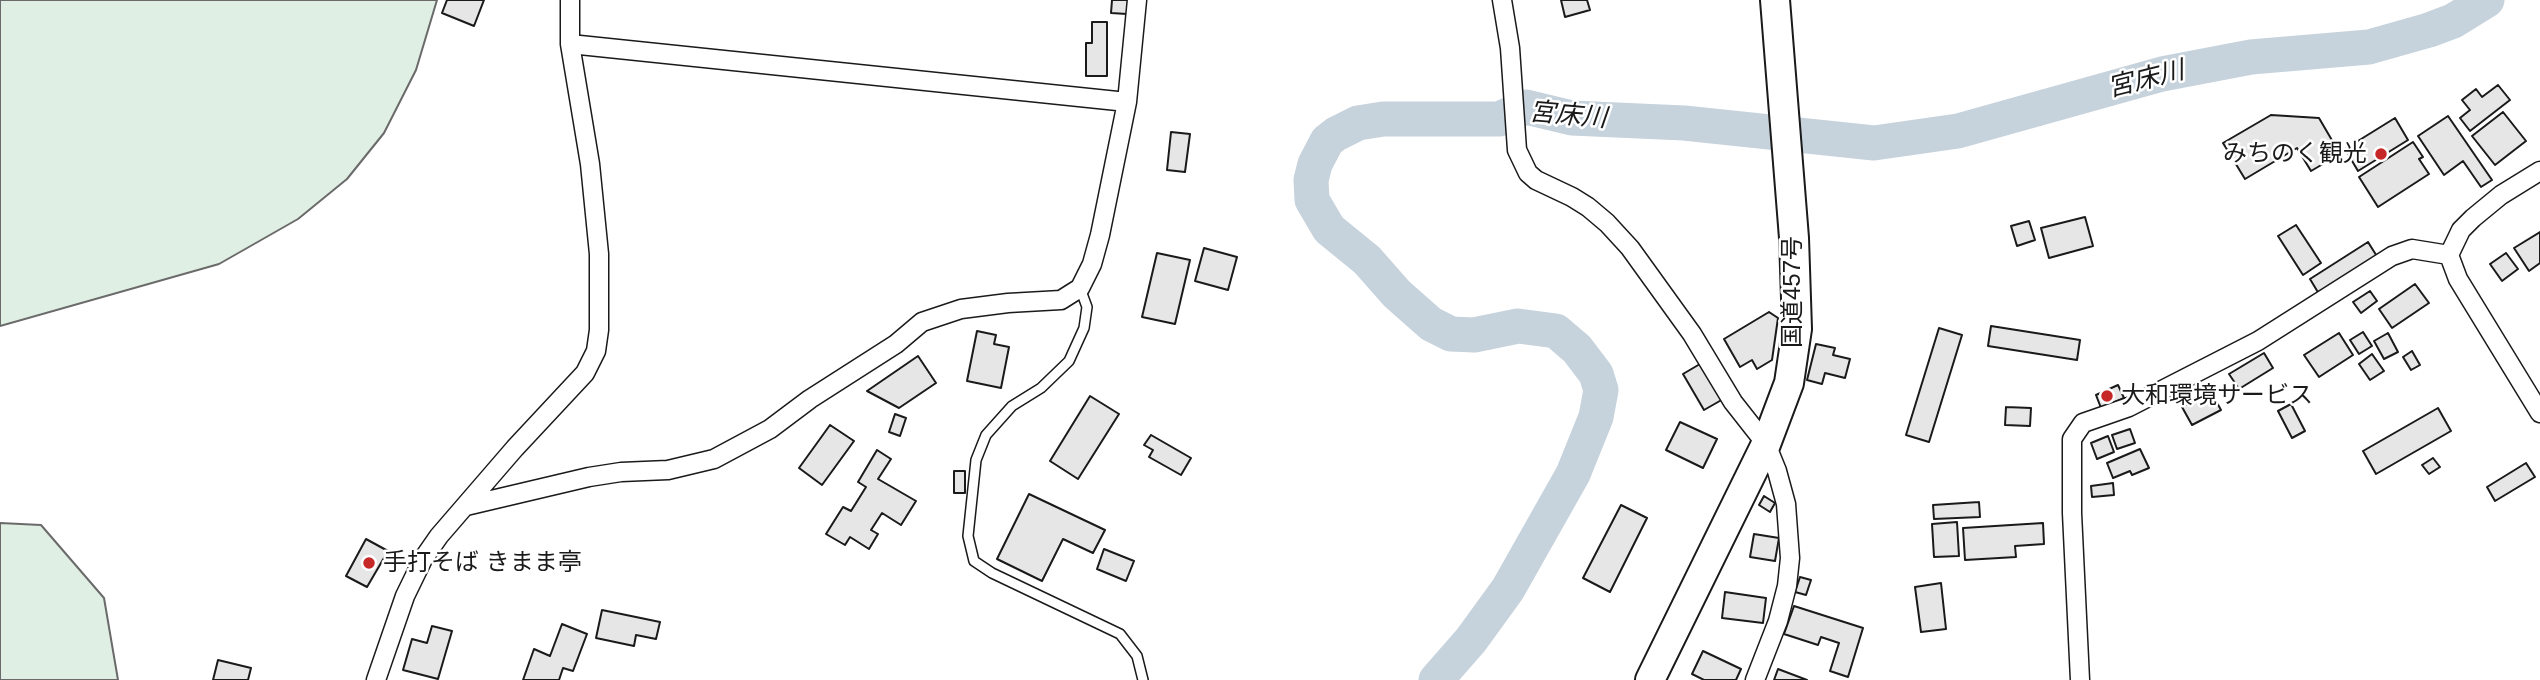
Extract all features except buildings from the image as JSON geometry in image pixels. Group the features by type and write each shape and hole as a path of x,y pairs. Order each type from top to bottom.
{"highway":[{"name":"国道457号","path":"1650,680 1766,444 1789,383 1797,329 1790,184 1775,0"}],"street":[{"path":"376,680 405,596 423,559 439,536 515,448 585,373 596,351 601,277 590,163 570,44 570,0"},
{"path":"467,506 589,477 621,472 668,470 714,459 770,429 810,399 896,344 922,322 961,309 1060,300 1080,288 1092,264 1127,102 1137,0"},
{"path":"1502,0 1510,48 1516,142 1520,160 1536,180 1588,207 1630,248 1692,334 1733,401 1766,444 1786,504 1790,558 1787,586 1778,621 1755,680"},
{"path":"570,44 1127,102"},
{"path":"2540,171 2501,195 2473,218 2461,230 2449,255 2458,279 2540,413"},
{"path":"2080,680 2072,513 2072,439 2083,423 2129,407 2258,341 2392,256 2412,249 2449,255"}],"lane":[{"path":"1080,288 1087,307 1086,318 1069,361 1041,388 1012,406 986,435 976,460 968,536 974,561 992,573 1120,634 1138,656 1143,680"}],"green space":[{"path":"0,0 437,0 416,70 384,133 347,179 298,219 219,264 0,326"},
{"path":"0,523 41,525 104,598 118,680 0,680"}],"waterway":[{"name":"宮床川","path":"1436,680 1471,640 1508,589 1573,474 1596,417 1601,390 1596,374 1577,349 1556,331 1518,326 1474,335 1451,334 1431,324 1397,294 1367,260 1329,229 1312,200 1311,180 1315,164 1327,141 1336,134 1358,123 1383,119 1499,119 1526,107 1572,118 1684,123 1874,143 1958,131 2162,74 2251,57 2369,47 2453,21 2487,0"}],"place":[{"name":"みちのく観光","path":"2381,154"},
{"name":"大和環境サービス","path":"2107,396"},
{"name":"手打そば きまま亭","path":"369,563"}]}
